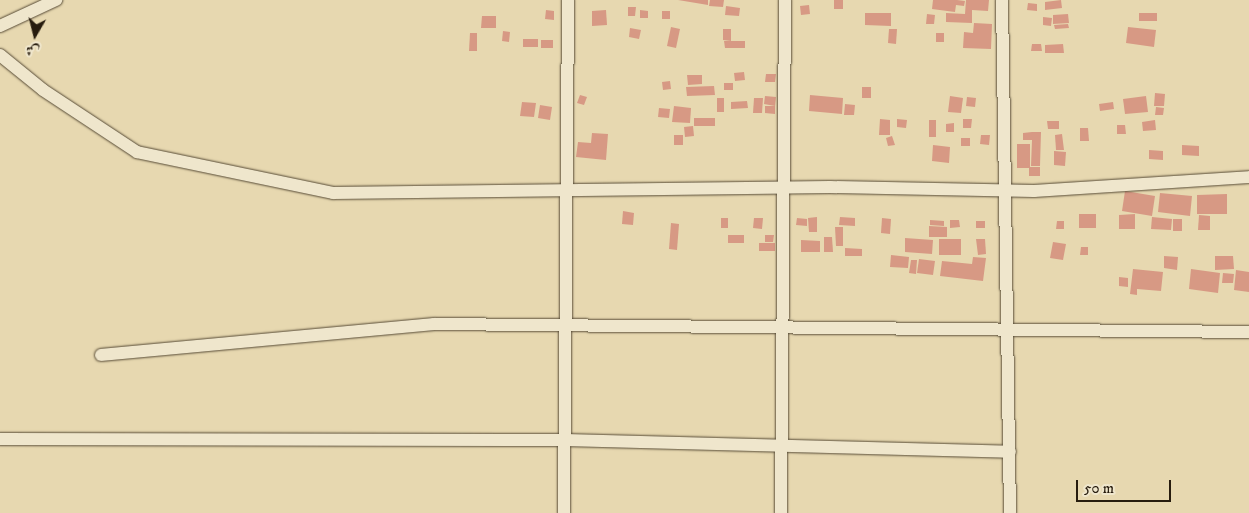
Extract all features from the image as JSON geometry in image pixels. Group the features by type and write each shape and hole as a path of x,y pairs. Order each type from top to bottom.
{"street":[{"path":"0,26 56,0"},
{"path":"564,513 567,325 568,0"},
{"path":"781,513 785,0"},
{"path":"1002,0 1007,190 1010,513"},
{"path":"0,55 43,90 138,152 333,193 785,187 1007,190 1249,177"},
{"path":"101,355 434,324 1249,332"},
{"path":"0,439 565,440 1010,452"}],"building":[{"path":"678,0 708,0 708,5"},
{"path":"710,0 724,0 723,7 709,6"},
{"path":"834,0 843,0 843,9 834,9"},
{"path":"933,0 965,1 964,6 956,5 955,12 932,9"},
{"path":"966,0 989,0 988,11 972,10 972,23 946,22 946,13 965,14"},
{"path":"1061,0 1062,8 1045,10 1045,2"},
{"path":"1028,3 1037,4 1037,11 1027,10"},
{"path":"809,5 810,14 801,15 800,6"},
{"path":"726,6 740,8 739,16 725,15"},
{"path":"628,7 636,7 635,16 628,16"},
{"path":"546,10 554,11 554,20 545,19"},
{"path":"606,10 607,25 592,26 592,11"},
{"path":"640,10 648,11 648,18 640,18"},
{"path":"662,11 670,11 670,19 662,19"},
{"path":"865,13 891,13 891,26 865,25"},
{"path":"1139,13 1157,13 1157,21 1139,21"},
{"path":"927,14 935,15 934,24 926,24"},
{"path":"1068,14 1069,23 1053,24 1053,15"},
{"path":"482,16 496,16 496,28 481,28"},
{"path":"1043,17 1052,18 1051,26 1043,25"},
{"path":"974,23 992,24 991,49 963,48 964,32 973,33"},
{"path":"1068,24 1069,28 1055,29 1054,25"},
{"path":"671,27 680,29 676,48 667,46"},
{"path":"1128,27 1156,30 1154,47 1126,43"},
{"path":"630,28 641,30 639,39 629,37"},
{"path":"723,29 731,29 731,41 723,40"},
{"path":"889,29 897,29 896,44 888,43"},
{"path":"503,31 510,32 509,42 502,41"},
{"path":"470,33 477,33 477,51 469,51"},
{"path":"936,33 944,33 944,42 936,42"},
{"path":"523,39 538,39 538,47 523,47"},
{"path":"541,40 553,40 553,48 541,48"},
{"path":"724,41 745,41 745,48 725,48"},
{"path":"1032,44 1041,44 1042,51 1031,51"},
{"path":"1063,44 1064,53 1045,53 1045,45"},
{"path":"744,72 745,80 735,81 734,73"},
{"path":"766,74 776,74 775,82 765,82"},
{"path":"687,75 702,75 702,84 688,85"},
{"path":"670,81 671,89 663,90 662,82"},
{"path":"724,83 733,83 733,90 724,90"},
{"path":"714,86 715,95 687,96 686,87"},
{"path":"862,87 871,87 871,98 862,98"},
{"path":"1155,93 1165,94 1164,106 1154,106"},
{"path":"580,95 587,97 584,105 577,103"},
{"path":"810,95 843,98 842,114 809,111"},
{"path":"765,96 776,97 775,106 764,104"},
{"path":"950,96 963,98 961,113 948,112"},
{"path":"1146,96 1148,112 1125,114 1123,99"},
{"path":"967,97 976,98 975,107 966,106"},
{"path":"717,98 724,98 724,112 717,112"},
{"path":"754,98 763,98 762,113 753,113"},
{"path":"747,101 748,108 731,109 731,102"},
{"path":"522,102 536,103 534,117 520,116"},
{"path":"1113,102 1114,109 1100,111 1099,104"},
{"path":"845,104 855,105 854,115 844,115"},
{"path":"540,105 552,107 550,120 538,118"},
{"path":"674,106 691,108 690,123 672,122"},
{"path":"765,106 775,106 775,114 765,113"},
{"path":"1156,107 1164,108 1163,115 1155,115"},
{"path":"659,108 670,109 669,118 658,117"},
{"path":"694,118 715,118 715,126 694,126"},
{"path":"880,119 890,120 890,135 879,135"},
{"path":"897,119 907,120 906,128 897,127"},
{"path":"963,119 972,119 971,128 963,128"},
{"path":"929,120 936,120 936,137 929,137"},
{"path":"1155,120 1156,130 1143,131 1142,122"},
{"path":"1047,121 1059,121 1059,129 1048,129"},
{"path":"954,123 954,132 946,132 946,124"},
{"path":"1117,125 1125,125 1126,134 1117,134"},
{"path":"693,126 694,136 685,137 684,127"},
{"path":"1080,128 1088,128 1089,141 1080,141"},
{"path":"1041,132 1040,166 1031,166 1032,140 1023,140 1023,133"},
{"path":"592,133 608,134 606,160 576,157 578,142 591,143"},
{"path":"1062,134 1064,150 1056,150 1055,135"},
{"path":"674,135 683,135 683,145 674,145"},
{"path":"981,135 990,135 989,145 980,144"},
{"path":"892,136 895,145 888,146 886,138"},
{"path":"961,138 970,138 970,146 961,146"},
{"path":"1017,144 1030,144 1030,167 1040,167 1040,176 1029,176 1029,168 1017,168"},
{"path":"933,145 950,147 949,163 932,161"},
{"path":"1182,145 1199,146 1199,156 1182,155"},
{"path":"1149,150 1163,151 1163,160 1149,159"},
{"path":"1054,151 1066,152 1065,166 1054,165"},
{"path":"1125,191 1155,196 1152,216 1122,211"},
{"path":"1160,193 1192,196 1190,216 1158,212"},
{"path":"1227,194 1227,214 1197,214 1197,195"},
{"path":"623,211 634,213 633,225 622,224"},
{"path":"1079,214 1096,214 1096,228 1079,228"},
{"path":"1135,214 1135,229 1119,229 1119,215"},
{"path":"1199,215 1210,216 1210,230 1198,230"},
{"path":"817,217 817,232 809,232 808,218"},
{"path":"840,217 855,218 855,226 839,225"},
{"path":"1152,217 1172,219 1171,230 1151,229"},
{"path":"721,218 728,218 728,228 721,228"},
{"path":"754,218 763,218 762,229 753,228"},
{"path":"797,218 807,219 807,226 796,225"},
{"path":"882,218 891,219 890,234 881,233"},
{"path":"1173,219 1182,219 1182,231 1173,231"},
{"path":"930,220 944,221 944,226 930,225"},
{"path":"950,220 959,220 960,227 950,228"},
{"path":"976,221 985,221 985,228 976,228"},
{"path":"1057,221 1064,221 1064,229 1056,229"},
{"path":"671,223 679,224 677,250 669,249"},
{"path":"929,226 947,227 947,237 929,237"},
{"path":"835,227 843,227 843,246 836,246"},
{"path":"728,235 744,235 744,243 728,243"},
{"path":"765,235 774,235 773,242 765,242"},
{"path":"824,237 832,237 833,252 824,252"},
{"path":"905,238 933,240 932,254 905,252"},
{"path":"939,239 961,239 961,255 939,255"},
{"path":"976,239 985,239 986,254 978,255"},
{"path":"801,240 820,241 820,252 801,252"},
{"path":"1053,242 1066,244 1063,260 1050,258"},
{"path":"759,243 775,243 775,251 759,251"},
{"path":"1081,247 1088,247 1088,255 1080,255"},
{"path":"845,248 862,249 862,256 845,256"},
{"path":"891,255 909,257 908,268 890,267"},
{"path":"1164,256 1178,257 1177,270 1164,268"},
{"path":"1215,256 1233,256 1234,269 1215,270"},
{"path":"973,257 986,258 983,281 940,276 942,261 972,264"},
{"path":"919,259 935,261 933,275 917,273"},
{"path":"911,260 917,260 916,274 909,273"},
{"path":"1133,269 1163,272 1161,291 1137,289 1137,295 1130,294"},
{"path":"1191,269 1220,273 1218,293 1189,289"},
{"path":"1236,270 1249,272 1249,292 1234,290"},
{"path":"1223,273 1234,274 1233,283 1222,283"},
{"path":"1119,277 1128,278 1128,287 1119,286"}]}
